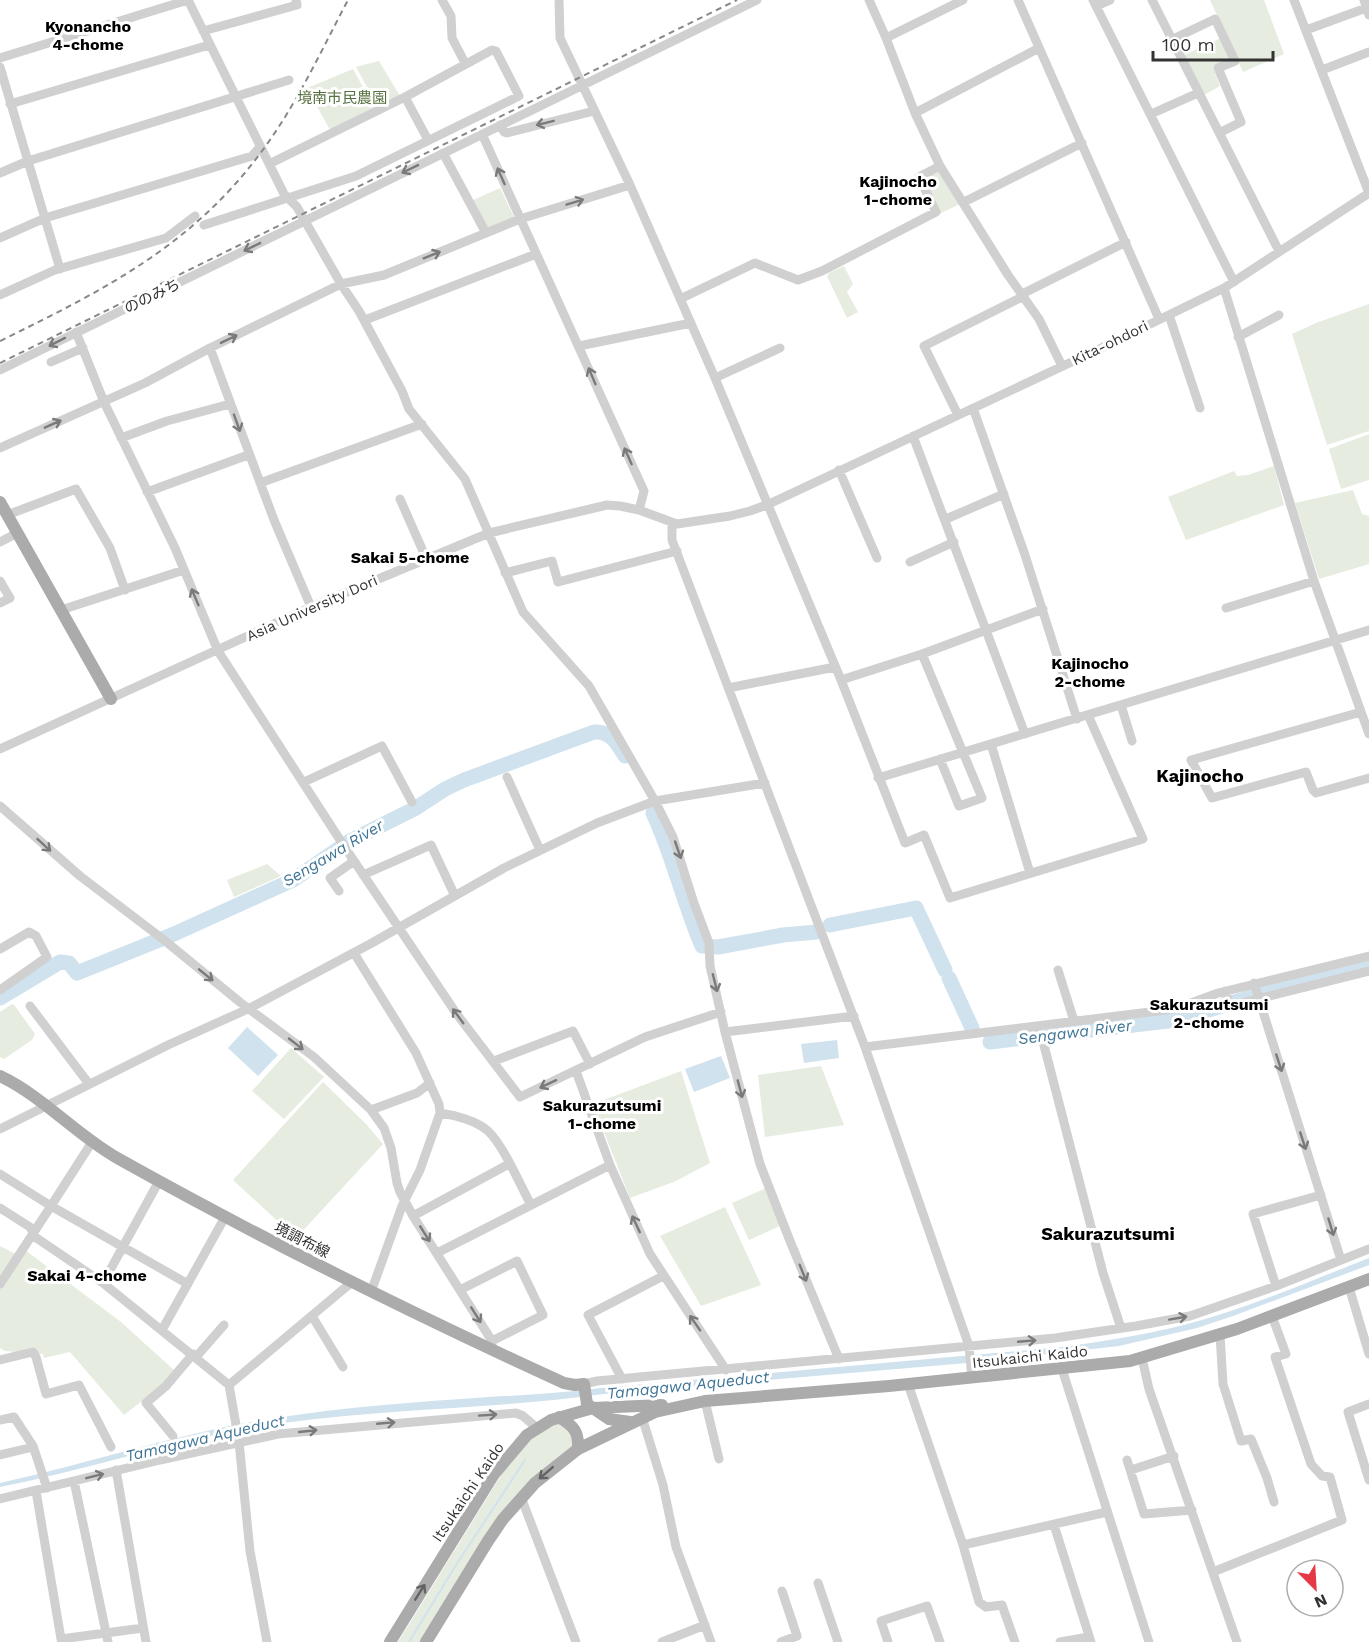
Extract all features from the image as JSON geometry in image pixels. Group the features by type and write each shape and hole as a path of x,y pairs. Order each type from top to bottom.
{"main road":[{"path":"0,502 111,699"},
{"name":"境調布線","path":"0,1076 46,1105 92,1142 225,1217 371,1292 492,1345 564,1383 584,1386"},
{"name":"Itsukaichi Kaido","path":"426,1642 488,1541 521,1497 549,1470 578,1449 637,1419 705,1401 908,1384 972,1374 1062,1369 1142,1358 1220,1335 1369,1279"},
{"path":"584,1386 590,1406 601,1422 598,1438"},
{"path":"590,1406 609,1419 637,1419"},
{"name":"Itsukaichi Kaido","path":"390,1642 494,1474 513,1450 537,1428 590,1406 681,1406"},
{"path":"559,1417 575,1428 579,1440 578,1449"}],"street":[{"path":"0,58 188,0 284,194 288,196 365,320 410,409 465,478 523,612 589,686 673,837 709,943 709,954 725,1032 760,1164 789,1241 839,1359"},
{"path":"203,31 297,5 296,0"},
{"path":"442,0 451,16 452,38 465,63"},
{"path":"559,0 560,38 630,185 715,378 841,680 905,843 924,835 950,898 1143,839 1088,715"},
{"name":"ののみち","path":"0,370 757,0"},
{"path":"869,0 915,113 940,166 1008,275 1039,319 1062,366"},
{"path":"886,38 963,0"},
{"path":"1018,0 1126,242 1164,317 1200,408"},
{"path":"1110,0 1094,3 1234,282"},
{"path":"1152,0 1280,251"},
{"path":"1294,0 1369,193"},
{"path":"1306,30 1367,7"},
{"path":"1173,39 1215,19 1235,61 1218,68 1241,122 1221,132"},
{"path":"10,104 209,45"},
{"path":"915,113 1039,48"},
{"path":"204,225 288,196 356,176 519,96 496,51 492,50 405,97 269,164"},
{"path":"1322,70 1369,52"},
{"path":"0,67 60,269"},
{"path":"0,172 28,161 289,80"},
{"path":"1151,114 1198,93"},
{"path":"405,97 428,140"},
{"path":"500,125 507,133 594,111"},
{"path":"482,134 644,491 639,510"},
{"path":"964,202 1082,143"},
{"path":"0,238 45,218 252,156 260,147"},
{"path":"443,153 486,233"},
{"path":"680,299 755,263 798,280 837,264 936,212 919,177 940,166"},
{"path":"0,448 145,383 210,348 342,284 384,274 520,219 630,185"},
{"name":"Kita-ohdori","path":"838,470 1224,288 1369,193"},
{"path":"0,295 60,269 166,238 195,216"},
{"path":"958,415 924,346 1126,242"},
{"path":"365,320 536,254"},
{"path":"1224,288 1314,581 1369,734"},
{"path":"1238,337 1280,315"},
{"path":"579,346 691,323"},
{"path":"76,332 104,402 184,570 218,651 343,845 456,1013 520,1097 645,1037 721,1012"},
{"path":"51,362 83,348"},
{"path":"210,348 248,455 311,607"},
{"path":"715,378 780,348"},
{"path":"121,438 167,421 230,404"},
{"path":"973,408 1043,609 1077,719"},
{"path":"260,483 422,424"},
{"path":"913,436 946,519 1024,734"},
{"path":"147,492 248,455"},
{"path":"838,470 877,558"},
{"name":"Asia University Dori","path":"0,749 311,607 489,533 607,505 639,510 672,523 685,524 730,516 769,504 838,470"},
{"path":"7,515 76,489 110,548 125,590"},
{"path":"946,519 1004,494"},
{"path":"400,499 426,558"},
{"path":"672,523 670,534 866,1047 969,1348 972,1374"},
{"path":"0,542 17,533"},
{"path":"910,562 954,542"},
{"path":"505,573 552,561 558,582 677,551"},
{"path":"61,610 184,570"},
{"path":"0,581 10,598 0,603"},
{"path":"1226,608 1314,581"},
{"path":"841,680 922,654 1043,609"},
{"path":"878,778 1369,630"},
{"path":"922,654 982,798 959,806 940,759"},
{"path":"728,688 835,667"},
{"path":"1120,705 1132,741"},
{"path":"1361,712 1191,760 1212,798 1306,772 1316,793 1369,778"},
{"path":"991,744 1030,873"},
{"path":"304,782 382,746 412,802"},
{"path":"507,777 540,850"},
{"path":"0,1130 168,1045 250,1008 540,850 622,813 655,801 765,783"},
{"path":"0,806 80,876 334,1074 371,1110 384,1128 404,1204 414,1216 492,1345 543,1315 517,1261 460,1290"},
{"path":"363,875 431,845 455,896"},
{"path":"339,891 330,878 354,861"},
{"path":"0,949 29,932 36,936 47,957 0,990"},
{"path":"354,953 416,1053 439,1104 440,1113 420,1170 404,1204 371,1292"},
{"path":"866,1047 1041,1034 1074,1021 1166,1010 1225,991 1369,956"},
{"path":"1058,970 1074,1021"},
{"path":"1225,991 1230,1006 1369,971"},
{"path":"1254,984 1341,1260"},
{"path":"30,1006 89,1084"},
{"path":"725,1032 854,1016"},
{"path":"494,1061 573,1031 590,1064"},
{"path":"1041,1034 1103,1273 1121,1328"},
{"path":"576,1071 610,1165 650,1254 726,1370"},
{"path":"371,1110 417,1093 430,1083"},
{"path":"440,1113 454,1115 487,1130 496,1140 531,1205"},
{"path":"0,1284 92,1142"},
{"path":"414,1216 508,1164"},
{"path":"436,1253 610,1165"},
{"path":"0,1174 51,1206 188,1284"},
{"path":"103,1282 159,1181"},
{"path":"1276,1286 1253,1214 1321,1195"},
{"path":"0,1208 30,1227 35,1237 103,1282 229,1385 238,1439 250,1551 267,1642"},
{"path":"162,1330 225,1217"},
{"path":"584,1386 622,1379 969,1348 1055,1338 1190,1316 1276,1286 1369,1249"},
{"path":"622,1379 588,1315 663,1276"},
{"path":"229,1385 352,1282"},
{"path":"1349,1287 1369,1353"},
{"path":"312,1316 343,1367"},
{"path":"1213,1572 1342,1520 1330,1477 1322,1476 1311,1464 1275,1358 1287,1354 1272,1316"},
{"path":"173,1436 146,1403 166,1386 224,1325"},
{"path":"1220,1335 1223,1384 1241,1441 1251,1439 1274,1502"},
{"path":"0,1360 33,1353 46,1394 80,1385 111,1447"},
{"path":"1142,1358 1149,1389 1237,1642"},
{"path":"1062,1369 1149,1642"},
{"path":"908,1384 963,1545 979,1602 986,1607 1002,1605 1015,1642"},
{"path":"705,1401 719,1459"},
{"path":"1369,1404 1348,1412 1369,1480"},
{"path":"44,1480 74,1481 238,1439 302,1431 516,1413 524,1416 537,1428"},
{"path":"0,1420 14,1416 33,1446 44,1480"},
{"path":"637,1419 663,1485 676,1547 711,1642"},
{"path":"0,1455 33,1446"},
{"path":"1131,1470 1174,1456"},
{"path":"1128,1460 1144,1514 1192,1510"},
{"path":"116,1470 146,1642"},
{"path":"0,1499 36,1491 44,1480"},
{"path":"74,1481 108,1642"},
{"path":"36,1491 61,1639 143,1628"},
{"path":"521,1497 576,1642"},
{"path":"963,1545 1107,1512"},
{"path":"1054,1525 1090,1639 1060,1642"},
{"path":"818,1583 838,1642"},
{"path":"781,1642 797,1636 782,1591"},
{"path":"888,1642 881,1621 927,1606 940,1642"},
{"path":"662,1642 705,1626"}],"green space":[{"path":"1210,0 1264,0 1284,54 1243,72"},
{"path":"1221,38 1231,60 1213,68 1220,86 1204,95 1184,55"},
{"path":"379,61 400,96 378,107 356,67"},
{"name":"境南市民農園","path":"353,69 374,107 330,130 307,88"},
{"path":"941,171 960,204 939,214 924,179"},
{"path":"500,188 515,219 487,231 471,201"},
{"path":"844,266 853,284 847,292 858,312 847,318 827,276"},
{"path":"1369,304 1369,431 1327,445 1292,334"},
{"path":"1369,434 1369,480 1341,489 1329,449"},
{"path":"1274,466 1284,505 1186,540 1168,497 1234,471 1237,476 1248,475"},
{"path":"1353,490 1362,514 1369,516 1369,564 1319,579 1295,503"},
{"path":"267,864 281,876 234,897 227,880"},
{"path":"12,1004 35,1034 32,1040 4,1059 0,1057 0,1012"},
{"path":"291,1048 324,1077 284,1119 252,1091"},
{"path":"821,1066 844,1125 765,1137 758,1075"},
{"path":"681,1071 710,1163 676,1181 630,1198 593,1104"},
{"path":"323,1082 383,1144 296,1238 233,1180"},
{"path":"766,1188 782,1225 749,1240 732,1203"},
{"path":"725,1207 761,1285 701,1306 660,1236"},
{"path":"0,1246 20,1256 25,1250 121,1322 175,1371 164,1384 124,1415 70,1352 44,1358 43,1354 5,1351 0,1348"},
{"path":"555,1420 571,1431 574,1446 535,1476 420,1642 398,1642 516,1451"}],"water":[{"path":"247,1027 278,1055 258,1076 228,1048"},
{"path":"837,1040 839,1058 804,1063 801,1044"},
{"path":"721,1056 730,1078 694,1092 685,1069"},
{"name":"Tamagawa Aqueduct","path":"1369,1258 1369,1265 1233,1316 1197,1328 1119,1346 979,1362 524,1403 363,1414 283,1423 176,1444 0,1487 0,1483 171,1439 301,1414 381,1405 559,1393 1063,1347 1124,1338 1184,1325 1231,1311"}],"waterway":[{"name":"Sengawa River","path":"0,998 60,962 69,963 77,973 174,934 293,880 350,841 416,808 464,780 594,732 609,736 625,756"},
{"name":"Sengawa River","path":"653,813 702,946 718,947 783,935 817,932"},
{"name":"Sengawa River","path":"830,925 916,908 945,970"},
{"name":"Sengawa River","path":"990,1042 1176,1020 1264,993 1369,966"},
{"name":"Sengawa River","path":"949,978 972,1028"},
{"path":"409,1642 525,1460"}],"railway":[{"path":"0,341 110,284 144,263 206,214 235,184 275,133 308,77 348,0"},
{"path":"0,363 737,0"}],"district":[{"name":"Kyonancho 4-chome","path":"88,35"},
{"name":"Kajinocho 1-chome","path":"898,190"},
{"name":"Sakai 5-chome","path":"410,557"},
{"name":"Kajinocho 2-chome","path":"1090,672"},
{"name":"Kajinocho","path":"1200,775"},
{"name":"Sakurazutsumi 2-chome","path":"1209,1013"},
{"name":"Sakurazutsumi 1-chome","path":"602,1114"},
{"name":"Sakurazutsumi","path":"1108,1233"},
{"name":"Sakai 4-chome","path":"87,1275"}]}
